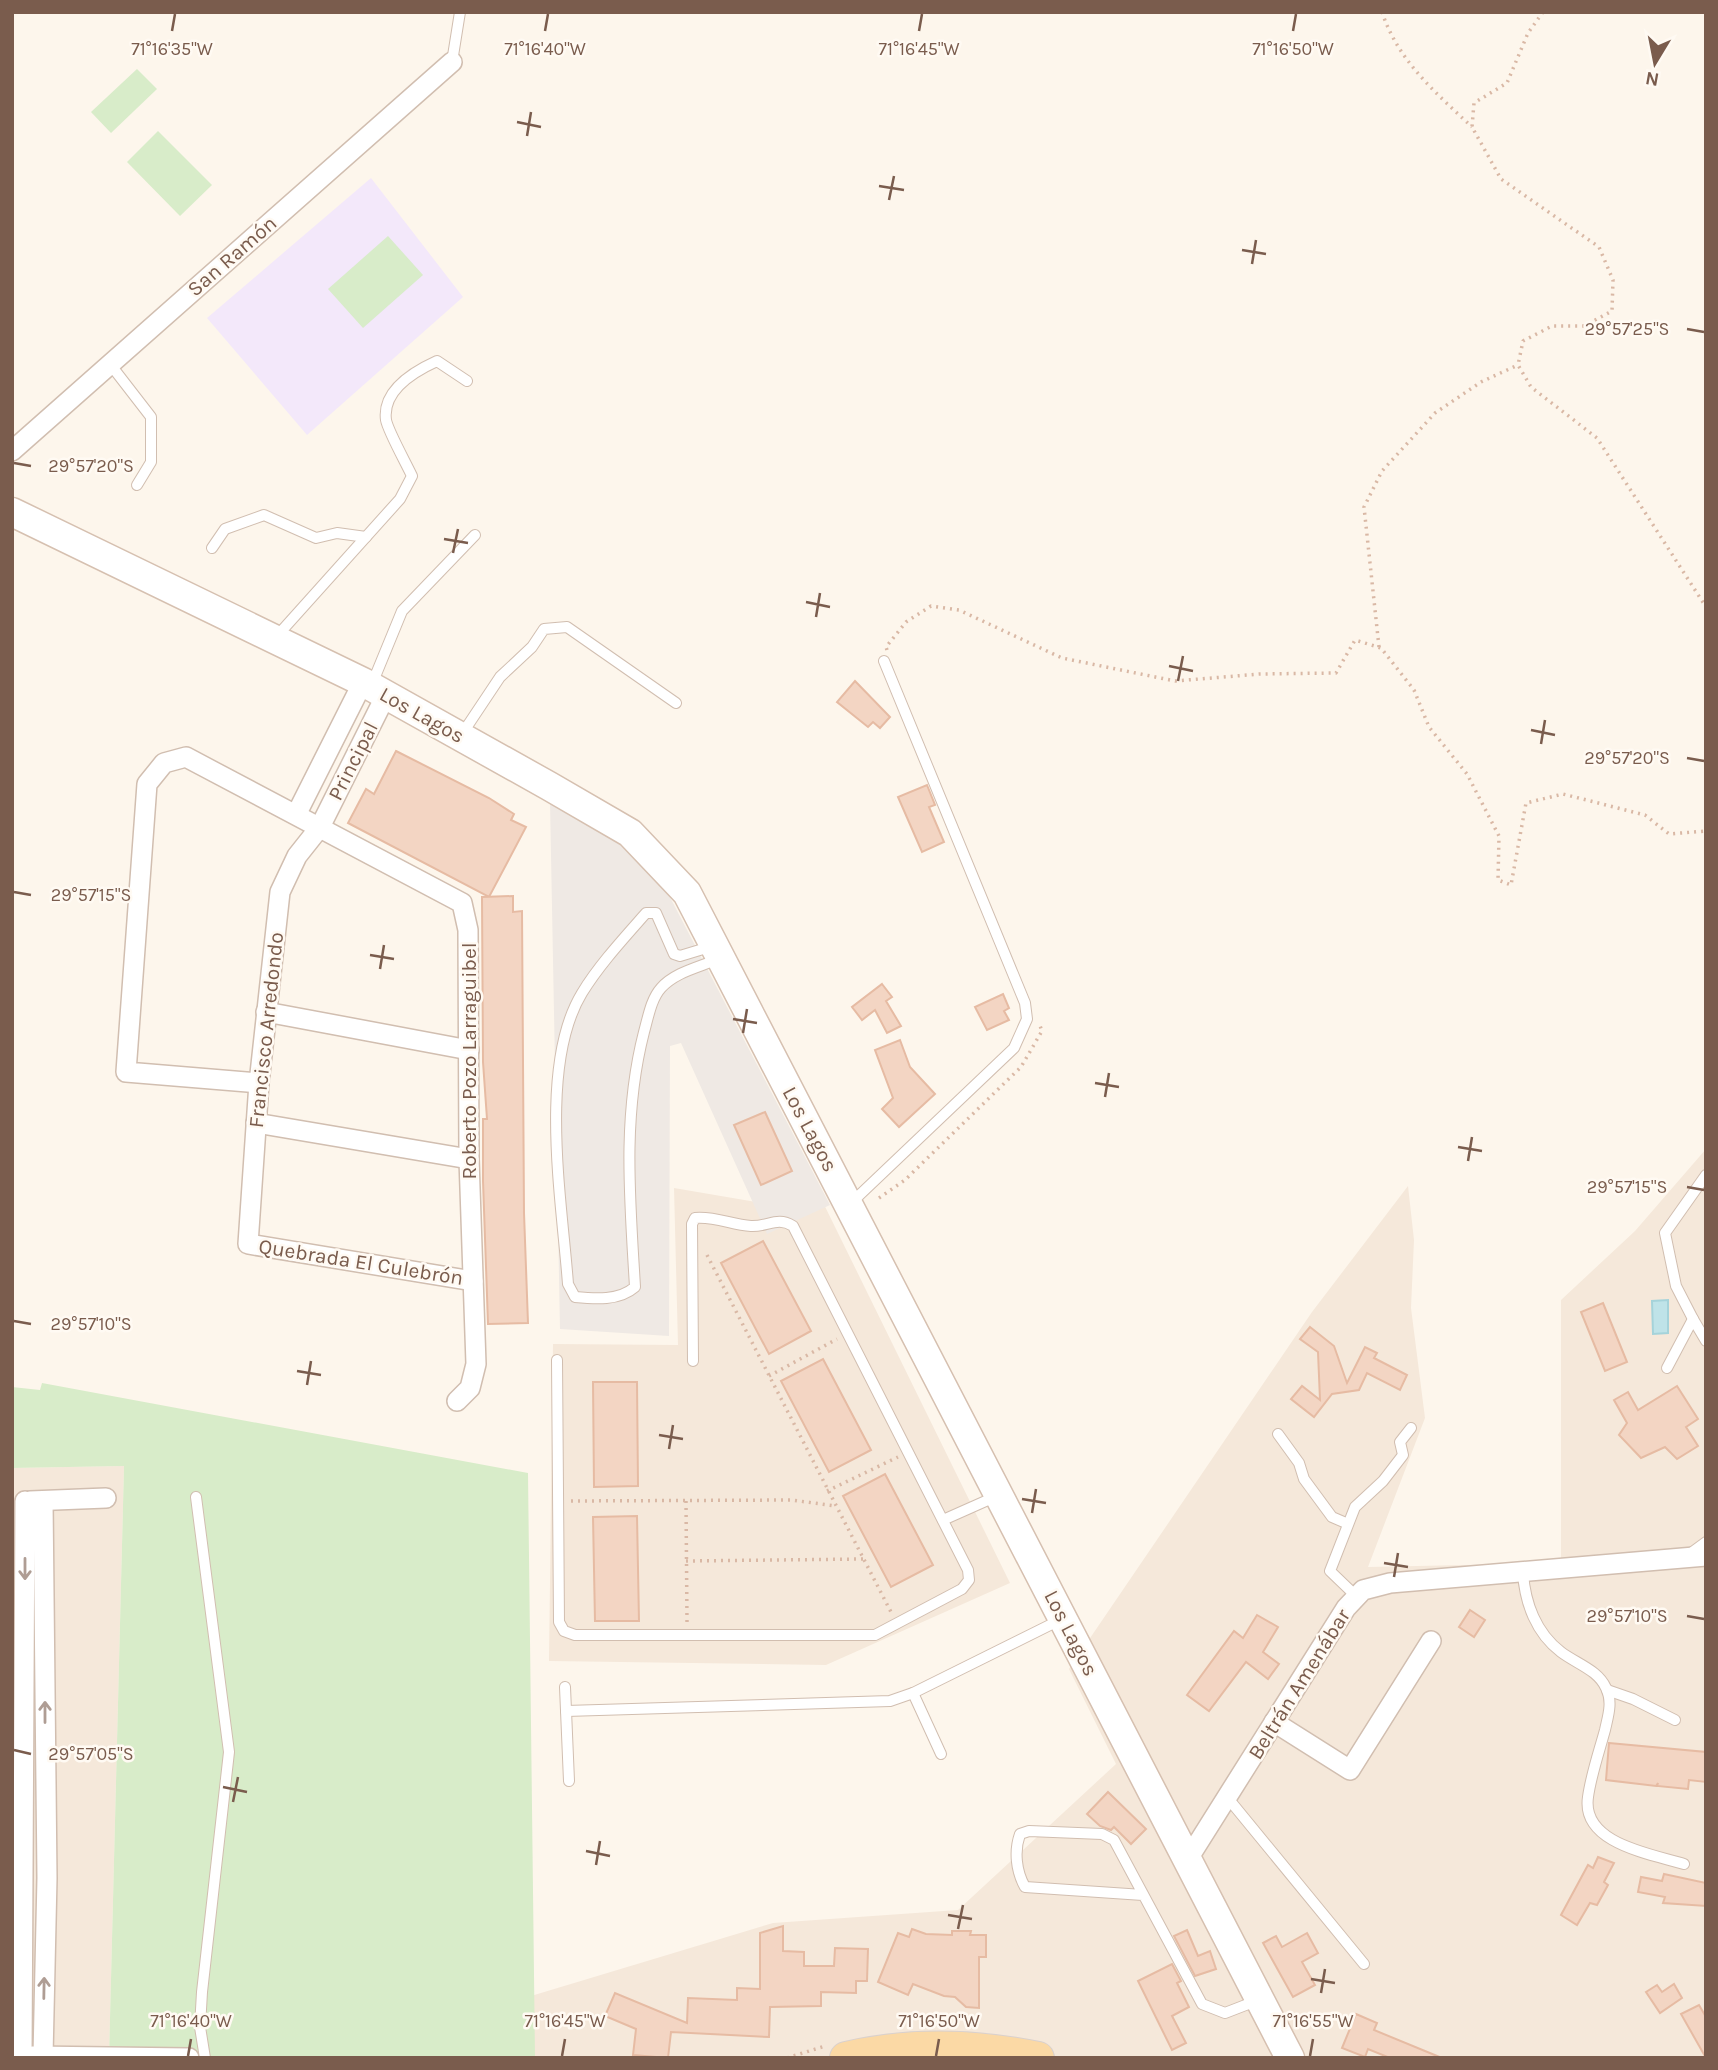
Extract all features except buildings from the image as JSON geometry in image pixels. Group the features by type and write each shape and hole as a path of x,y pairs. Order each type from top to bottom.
{"main road":[{"name":"Los Lagos","path":"12,512 374,688 461,737 630,833 687,893 1290,2058"},
{"path":"846,2058 903,2048 947,2047 986,2049 1038,2058"}],"street":[{"name":"San Ramón","path":"12,451 452,62"},
{"name":"Principal","path":"297,813 374,688"},
{"name":"Principal","path":"320,827 374,688"},
{"name":"Roberto Pozo Larraguibel","path":"259,1083 126,1072 147,784 163,763 186,757 297,813 461,903 468,930 469,1158 476,1364 470,1388 457,1401"},
{"name":"Francisco Arredondo","path":"248,1244 259,1083 280,892 297,856 320,827"},
{"path":"266,1012 469,1050"},
{"path":"256,1123 469,1158"},
{"name":"Quebrada El Culebrón","path":"248,1244 473,1281"},
{"path":"27,1501 106,1498"},
{"path":"27,1501 45,1674 47,1878 43,2056"},
{"path":"27,1501 24,1880 17,2056 188,2058"},
{"name":"Beltrán Amenábar","path":"1188,1858 1356,1596 1376,1585 1390,1583 1706,1556"},
{"path":"1274,1722 1350,1770 1431,1641"},
{"path":"24,1675 45,1674"},
{"path":"24,1880 47,1878"}],"lane":[{"path":"452,62 460,12"},
{"path":"274,639 400,499 412,476 386,420 390,400 409,374 437,361 467,381"},
{"path":"110,364 151,417 151,462 136,485"},
{"path":"212,548 225,529 264,515 316,538 337,533 366,537"},
{"path":"374,688 402,611 475,535"},
{"path":"461,737 500,677 532,647 544,629 567,627 676,703"},
{"path":"852,1209 1014,1048 1027,1019 1025,1003 888,660"},
{"path":"646,913 656,913 674,954 680,956 716,953 661,988 650,1010 638,1054 630,1101 628,1140 635,1287 626,1295 592,1299 575,1297 568,1284 555,1102 565,1038 574,1010 582,993 646,913"},
{"path":"1706,1175 1665,1233 1676,1286 1706,1342"},
{"path":"557,1360 559,1622 564,1631 575,1634 876,1635 962,1589 969,1580 968,1570 793,1226 785,1221 750,1226 706,1217 695,1218 692,1224 693,1361"},
{"path":"1667,1368 1693,1319"},
{"path":"1356,1596 1330,1571 1346,1534 1346,1523 1355,1507 1383,1481 1403,1455 1400,1442 1410,1428"},
{"path":"1278,1434 1299,1463 1304,1479 1332,1517 1346,1523"},
{"path":"943,1520 999,1495"},
{"path":"195,1497 229,1752 202,1992 200,2027 205,2058"},
{"path":"1674,1559 1695,1551 1706,1542"},
{"path":"1523,1573 1531,1612 1544,1634 1561,1652 1598,1675 1607,1690 1609,1712 1587,1799 1591,1816 1609,1838 1684,1864"},
{"path":"566,1711 890,1702 1063,1618"},
{"path":"565,1687 569,1781"},
{"path":"1607,1690 1633,1699 1675,1720"},
{"path":"913,1693 941,1754"},
{"path":"1227,1797 1364,1964"},
{"path":"1143,1895 1025,1887 1019,1876 1017,1844 1020,1834 1029,1831 1102,1834 1114,1840 1202,2004 1225,2013 1260,1999"}],"path":[{"path":"1382,12 1388,31 1417,75 1472,127 1501,180 1599,247 1613,280 1612,311 1584,326 1552,326 1523,341 1518,365 1531,387 1597,438 1706,607"},
{"path":"1472,127 1474,103 1507,83 1528,33 1543,12"},
{"path":"1518,365 1481,382 1435,414 1382,471 1364,507 1379,647 1414,690 1429,727 1467,774 1500,836 1498,880 1511,885 1526,803 1563,794 1645,815 1669,834 1706,831"},
{"path":"888,660 886,647 906,622 931,606 959,610 1062,658 1175,681 1260,674 1336,673 1355,640 1379,647"},
{"path":"852,1209 905,1180 1021,1067 1042,1031 1037,1018"},
{"path":"692,1248 704,1250 897,1623"},
{"path":"769,1376 848,1333"},
{"path":"827,1491 908,1451"},
{"path":"558,1502 792,1500 835,1506"},
{"path":"686,1501 688,1635"},
{"path":"687,1561 863,1559"}],"shaded area":[{"path":"371,178 463,297 307,435 207,318"},
{"path":"550,802 621,841 660,878 830,1205 767,1234 681,1043 670,1046 669,1336 560,1329"},
{"path":"1706,1149 1706,2058 533,2058 531,1996 773,1923 958,1910 1116,1764 1069,1669 1312,1312 1408,1186 1414,1240 1411,1308 1425,1418 1368,1567 1561,1563 1561,1300 1635,1231"},
{"path":"809,1174 1010,1583 826,1665 549,1661 553,1344 678,1345 674,1188 756,1202"},
{"path":"124,1466 109,2058 12,2058 12,1468"}],"green space":[{"path":"137,69 157,89 111,133 91,112"},
{"path":"158,131 212,185 180,216 127,162"},
{"path":"388,236 423,275 363,328 328,289"},
{"path":"42,1383 528,1473 535,2058 109,2058 124,1466 12,1468 12,1387 40,1390"}],"water":[{"path":"1668,1300 1668,1333 1653,1334 1652,1301"}]}
